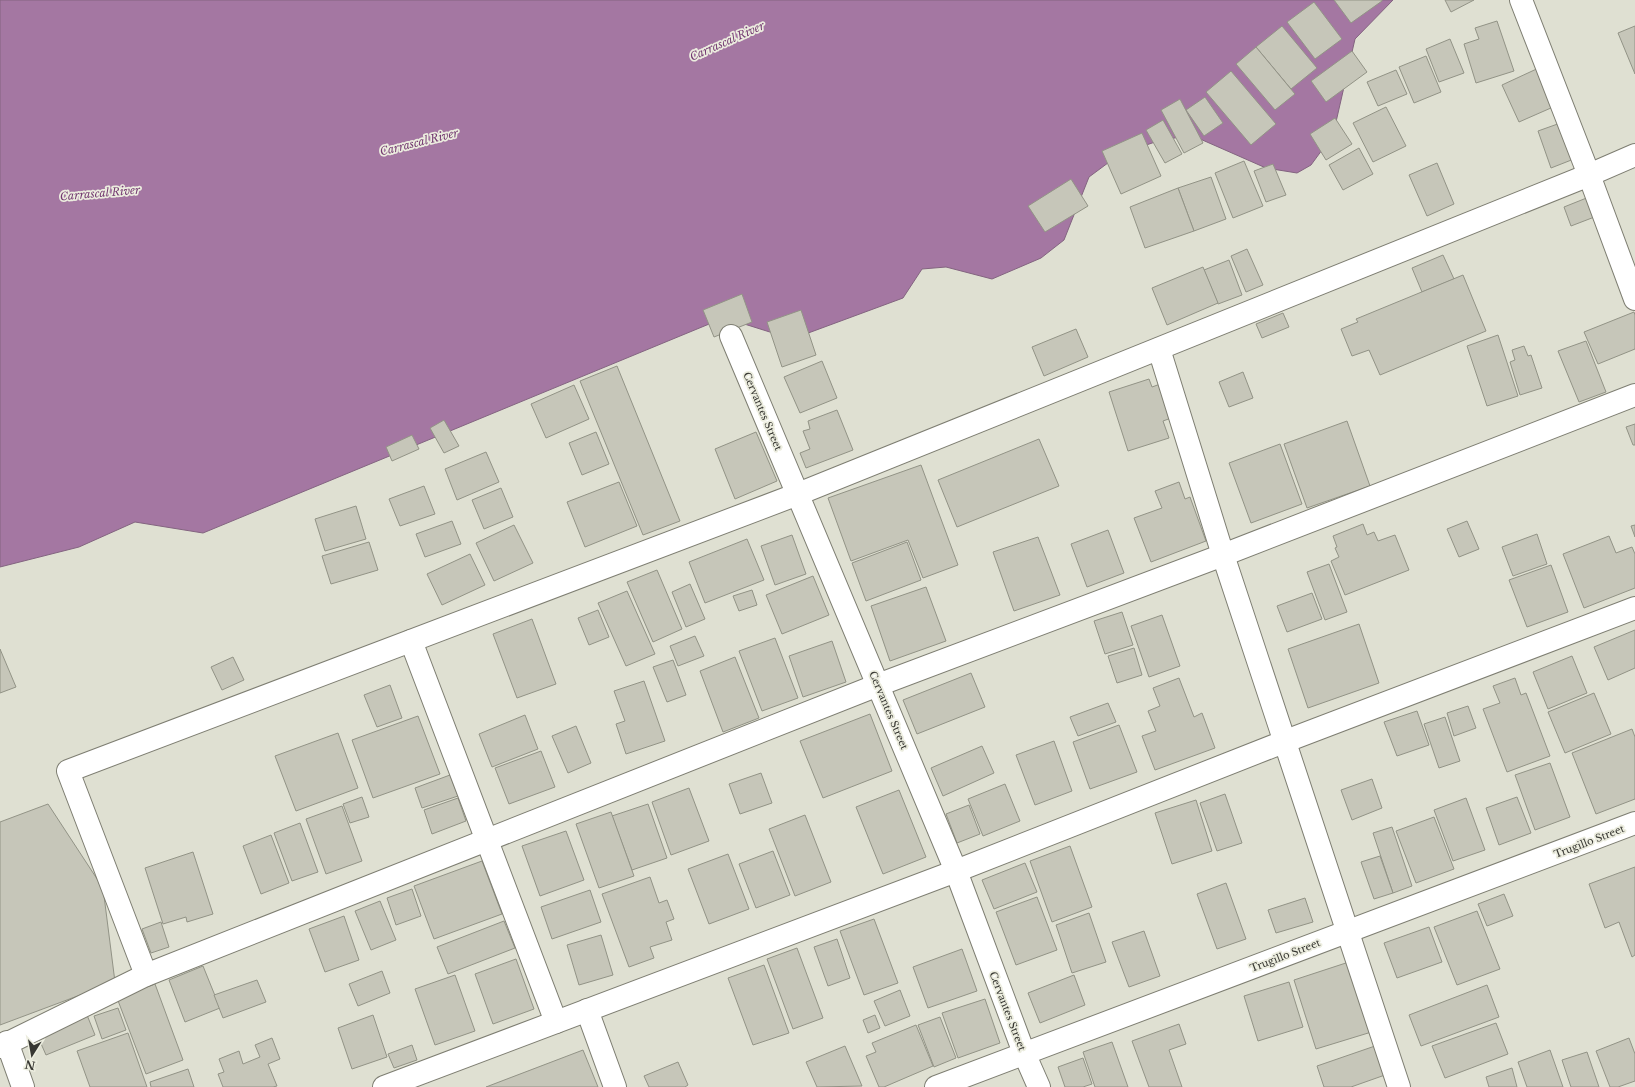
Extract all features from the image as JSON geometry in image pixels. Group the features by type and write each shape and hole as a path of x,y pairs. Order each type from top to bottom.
{"street":[{"path":"1521,0 1635,298"},
{"path":"146,975 68,772 798,494 1589,175 1635,155"},
{"name":"Cervantes Street","path":"731,336 956,871 1024,1053 1039,1087"},
{"path":"1159,348 1223,555 1399,1087"},
{"path":"23,1087 3,1044 146,975 878,685 1223,555 1635,395"},
{"path":"384,1087 956,871 1635,608"},
{"path":"411,641 556,1022"},
{"name":"Trugillo Street","path":"936,1087 1635,824"},
{"path":"587,1010 615,1087"}],"water":[{"name":"Carrascal River","path":"0,0 1393,0 1355,39 1333,135 1311,165 1297,173 1266,168 1191,135 1158,141 1120,154 1089,177 1064,240 1041,258 992,279 946,267 922,269 903,298 792,339 738,322 714,322 203,533 135,522 79,547 0,567"}],"building":[{"path":"1334,0 1382,0 1382,1 1351,23"},
{"path":"1445,0 1474,0 1451,12"},
{"path":"1314,2 1342,39 1315,59 1287,22"},
{"path":"1497,21 1514,71 1476,83 1464,44 1479,39 1475,28"},
{"path":"1282,26 1317,68 1291,89 1256,47"},
{"path":"1635,26 1635,74 1618,33"},
{"path":"1450,39 1464,73 1439,82 1426,49"},
{"path":"1256,47 1295,94 1275,110 1236,64"},
{"path":"1352,51 1367,72 1326,102 1311,81"},
{"path":"1426,56 1441,92 1414,103 1399,67"},
{"path":"1543,66 1560,104 1519,122 1502,85"},
{"path":"1396,70 1407,94 1378,106 1367,82"},
{"path":"1231,71 1276,124 1251,145 1206,92"},
{"path":"1205,97 1223,123 1204,136 1186,110"},
{"path":"1180,99 1203,143 1184,153 1161,110"},
{"path":"1386,107 1406,146 1373,162 1353,123"},
{"path":"1335,118 1352,144 1326,160 1310,134"},
{"path":"1163,120 1182,154 1165,163 1146,130"},
{"path":"1566,121 1579,157 1551,168 1538,131"},
{"path":"1142,133 1161,176 1121,194 1102,151"},
{"path":"1359,148 1373,174 1343,190 1329,165"},
{"path":"1244,161 1263,206 1233,218 1215,173"},
{"path":"1437,163 1454,204 1427,216 1409,175"},
{"path":"1273,164 1286,195 1266,202 1254,171"},
{"path":"1211,177 1226,219 1194,231 1178,188"},
{"path":"1071,179 1088,206 1045,232 1028,206"},
{"path":"1178,188 1194,231 1145,248 1130,207"},
{"path":"1589,197 1597,216 1571,226 1564,207"},
{"path":"1247,249 1263,285 1246,292 1231,256"},
{"path":"1443,255 1454,279 1422,292 1412,268"},
{"path":"1229,260 1242,295 1218,304 1204,270"},
{"path":"1203,267 1218,303 1167,325 1152,288"},
{"path":"1463,275 1486,331 1380,375 1369,350 1352,356 1341,329 1358,322 1356,319"},
{"path":"742,294 752,322 714,337 703,310"},
{"path":"801,310 816,355 782,367 767,322"},
{"path":"1634,312 1635,349 1598,364 1584,332"},
{"path":"1283,313 1289,327 1262,338 1256,324"},
{"path":"1076,329 1088,357 1044,376 1032,347"},
{"path":"1498,335 1518,396 1487,406 1467,346"},
{"path":"1586,341 1606,392 1579,402 1558,351"},
{"path":"1524,346 1528,356 1531,355 1542,388 1520,395 1510,362 1515,360 1512,350"},
{"path":"822,361 837,398 800,413 784,377"},
{"path":"617,366 680,521 643,535 580,381"},
{"path":"1243,372 1253,398 1229,407 1219,382"},
{"path":"1149,379 1152,387 1163,383 1174,417 1163,421 1169,438 1128,451 1109,392"},
{"path":"574,385 589,419 546,438 531,404"},
{"path":"837,410 853,450 806,468 800,453 810,449 803,431 810,429 808,421"},
{"path":"444,420 459,446 444,453 430,428"},
{"path":"1347,421 1370,486 1307,508 1284,444"},
{"path":"1635,424 1635,445 1633,445 1626,427"},
{"path":"596,432 609,464 582,475 569,443"},
{"path":"756,432 777,481 735,499 715,449"},
{"path":"412,435 419,449 392,461 386,447"},
{"path":"1039,439 1059,486 957,527 938,480"},
{"path":"1280,444 1302,504 1251,523 1229,463"},
{"path":"486,452 499,482 457,500 445,469"},
{"path":"921,465 958,565 923,578 908,540 851,561 828,498"},
{"path":"619,482 637,526 585,547 567,502"},
{"path":"1179,482 1185,499 1190,497 1206,541 1151,562 1134,518 1162,508 1155,491"},
{"path":"424,486 435,514 400,526 389,499"},
{"path":"501,488 513,517 484,529 472,500"},
{"path":"356,506 366,539 325,551 315,519"},
{"path":"452,521 461,544 425,557 416,534"},
{"path":"1467,521 1479,549 1459,557 1447,529"},
{"path":"1363,524 1367,535 1374,532 1378,541 1395,535 1409,570 1345,595 1331,561 1339,557 1335,548 1337,547 1333,536"},
{"path":"514,525 533,563 494,581 476,543"},
{"path":"1635,525 1635,537 1631,526"},
{"path":"1108,530 1124,573 1087,587 1071,544"},
{"path":"1537,534 1547,564 1513,576 1502,547"},
{"path":"792,535 806,574 775,585 761,546"},
{"path":"1609,536 1616,553 1632,547 1635,554 1635,588 1584,608 1563,554"},
{"path":"1038,537 1060,595 1014,611 993,552"},
{"path":"747,539 764,580 705,603 689,562"},
{"path":"369,542 378,570 331,584 322,556"},
{"path":"907,542 921,580 866,601 852,563"},
{"path":"470,554 485,585 442,605 427,574"},
{"path":"1329,564 1347,612 1325,620 1307,572"},
{"path":"1551,565 1568,612 1527,627 1509,580"},
{"path":"657,570 682,629 653,642 627,582"},
{"path":"813,576 829,615 782,634 766,595"},
{"path":"690,584 705,619 686,627 672,592"},
{"path":"926,587 946,641 890,661 871,606"},
{"path":"752,590 757,605 739,611 733,596"},
{"path":"627,591 655,654 626,666 598,603"},
{"path":"1312,593 1322,619 1287,632 1277,606"},
{"path":"598,610 609,637 589,645 578,618"},
{"path":"1122,612 1133,645 1105,654 1094,621"},
{"path":"1162,615 1180,666 1149,677 1131,626"},
{"path":"532,619 556,684 517,698 493,634"},
{"path":"1359,624 1379,683 1308,708 1288,649"},
{"path":"1635,630 1635,668 1608,680 1594,647"},
{"path":"695,636 704,656 678,666 670,646"},
{"path":"775,638 798,698 762,711 739,651"},
{"path":"832,641 846,682 803,697 789,656"},
{"path":"1134,648 1142,675 1117,683 1108,656"},
{"path":"0,649 16,687 0,693"},
{"path":"1572,656 1587,693 1548,709 1533,672"},
{"path":"233,657 244,680 222,690 211,667"},
{"path":"735,657 759,718 723,732 700,671"},
{"path":"673,660 686,695 667,702 653,667"},
{"path":"971,673 985,707 917,734 903,700"},
{"path":"1179,678 1194,717 1202,713 1215,748 1155,770 1142,736 1156,731 1148,711 1160,706 1153,688"},
{"path":"1515,678 1521,695 1526,693 1550,756 1507,772 1483,709 1500,703 1493,686"},
{"path":"644,681 665,741 626,754 616,724 625,721 614,691"},
{"path":"390,685 402,718 377,727 364,695"},
{"path":"1594,693 1611,734 1565,753 1548,712"},
{"path":"1108,703 1116,722 1078,736 1070,717"},
{"path":"1468,706 1476,728 1454,736 1447,713"},
{"path":"1417,711 1429,745 1397,756 1384,722"},
{"path":"870,714 892,771 823,798 800,741"},
{"path":"525,715 538,749 492,767 479,734"},
{"path":"418,716 440,774 373,798 352,740"},
{"path":"1445,717 1460,761 1439,768 1424,724"},
{"path":"1119,725 1137,772 1090,789 1073,742"},
{"path":"576,726 591,763 568,773 552,736"},
{"path":"1632,729 1635,737 1635,799 1596,814 1572,753"},
{"path":"338,733 358,788 296,811 275,756"},
{"path":"1054,741 1072,791 1035,805 1016,755"},
{"path":"982,746 994,773 943,796 931,768"},
{"path":"541,751 555,787 509,804 495,768"},
{"path":"1550,763 1570,817 1535,830 1515,775"},
{"path":"761,773 772,803 740,814 729,784"},
{"path":"450,775 458,796 422,808 415,788"},
{"path":"1372,779 1382,808 1352,820 1341,790"},
{"path":"1005,784 1020,821 983,836 968,799"},
{"path":"689,788 709,841 671,855 652,802"},
{"path":"899,790 926,857 883,874 856,807"},
{"path":"1225,794 1242,843 1217,851 1200,803"},
{"path":"362,797 369,817 350,823 343,804"},
{"path":"1517,797 1531,833 1499,845 1486,808"},
{"path":"458,798 466,821 432,834 424,810"},
{"path":"1466,798 1485,850 1453,861 1434,810"},
{"path":"1196,800 1212,851 1172,864 1155,813"},
{"path":"48,804 103,888 115,982 0,1025 0,822"},
{"path":"648,804 667,858 632,870 612,816"},
{"path":"969,805 980,834 957,843 946,814"},
{"path":"342,806 362,861 326,874 306,819"},
{"path":"611,812 634,876 599,888 576,824"},
{"path":"805,815 831,882 795,896 769,829"},
{"path":"1434,817 1454,869 1416,883 1396,831"},
{"path":"300,823 318,872 292,881 274,833"},
{"path":"1392,827 1412,886 1393,893 1373,833"},
{"path":"566,831 584,880 540,896 522,846"},
{"path":"271,835 289,883 261,894 243,846"},
{"path":"1070,846 1092,907 1052,922 1030,861"},
{"path":"773,851 790,895 756,908 739,864"},
{"path":"193,852 213,914 187,922 186,917 163,924 145,868"},
{"path":"728,854 749,909 709,924 688,869"},
{"path":"1380,856 1393,893 1374,899 1361,862"},
{"path":"482,861 502,914 434,939 414,886"},
{"path":"1025,863 1037,892 994,909 982,880"},
{"path":"1635,867 1635,955 1632,957 1619,922 1605,928 1589,884"},
{"path":"650,877 659,903 667,900 674,919 666,922 672,940 650,947 654,958 629,967 602,894"},
{"path":"1226,883 1246,939 1217,949 1197,894"},
{"path":"412,889 421,916 396,925 387,898"},
{"path":"590,890 601,922 552,939 541,907"},
{"path":"1504,894 1513,916 1487,926 1478,904"},
{"path":"1037,897 1057,950 1016,965 996,912"},
{"path":"1305,898 1313,922 1276,933 1268,910"},
{"path":"380,901 396,940 371,950 355,911"},
{"path":"1477,911 1500,969 1457,985 1434,927"},
{"path":"1089,913 1106,962 1072,973 1056,925"},
{"path":"344,916 359,960 325,972 309,929"},
{"path":"874,919 898,983 864,995 840,931"},
{"path":"504,921 515,948 448,974 437,947"},
{"path":"161,922 169,947 151,953 142,929"},
{"path":"1429,927 1442,962 1397,978 1384,943"},
{"path":"1144,931 1160,976 1129,987 1112,942"},
{"path":"601,935 613,975 579,985 567,945"},
{"path":"837,939 850,978 828,986 814,947"},
{"path":"797,948 823,1018 793,1029 767,959"},
{"path":"962,949 977,991 928,1008 913,967"},
{"path":"516,959 534,1009 493,1024 475,974"},
{"path":"1355,960 1378,1030 1316,1049 1294,980"},
{"path":"764,965 789,1033 753,1045 728,978"},
{"path":"203,966 220,1008 185,1022 169,980"},
{"path":"382,971 390,993 358,1006 349,984"},
{"path":"455,975 475,1031 435,1045 415,989"},
{"path":"1074,975 1085,1005 1040,1023 1028,993"},
{"path":"257,980 266,1002 223,1018 214,995"},
{"path":"1289,982 1303,1027 1258,1041 1244,996"},
{"path":"155,984 183,1060 146,1074 117,998"},
{"path":"1487,985 1499,1017 1421,1046 1409,1015"},
{"path":"900,990 910,1016 885,1026 874,1001"},
{"path":"985,999 1000,1043 958,1058 942,1013"},
{"path":"118,1008 126,1030 102,1039 94,1016"},
{"path":"85,1010 95,1035 46,1055 35,1030"},
{"path":"373,1015 387,1057 352,1069 338,1028"},
{"path":"875,1015 880,1028 868,1033 863,1020"},
{"path":"940,1017 956,1058 934,1067 918,1025"},
{"path":"1496,1023 1508,1054 1445,1078 1432,1046"},
{"path":"1179,1024 1186,1044 1169,1050 1182,1087 1149,1087 1132,1041"},
{"path":"916,1025 933,1066 884,1087 879,1087 866,1056 876,1052 872,1043"},
{"path":"128,1033 147,1087 90,1087 77,1051"},
{"path":"272,1038 280,1059 268,1064 277,1086 223,1087 218,1074 224,1072 219,1059 239,1051 243,1064 260,1057 255,1045"},
{"path":"1629,1038 1635,1054 1635,1081 1618,1087 1610,1087 1596,1051"},
{"path":"1112,1042 1128,1087 1095,1087 1083,1052"},
{"path":"412,1045 417,1060 394,1068 388,1054"},
{"path":"845,1046 862,1086 817,1087 806,1062"},
{"path":"1375,1046 1385,1075 1351,1087 1324,1087 1317,1066"},
{"path":"583,1050 598,1087 486,1087"},
{"path":"1550,1050 1563,1087 1527,1087 1518,1062"},
{"path":"1587,1052 1599,1087 1571,1087 1562,1060"},
{"path":"1083,1058 1092,1084 1083,1087 1065,1087 1058,1067"},
{"path":"678,1062 688,1085 685,1087 649,1087 644,1076"},
{"path":"1512,1068 1517,1087 1489,1087 1486,1077"},
{"path":"188,1069 194,1087 151,1087 150,1082"}]}
